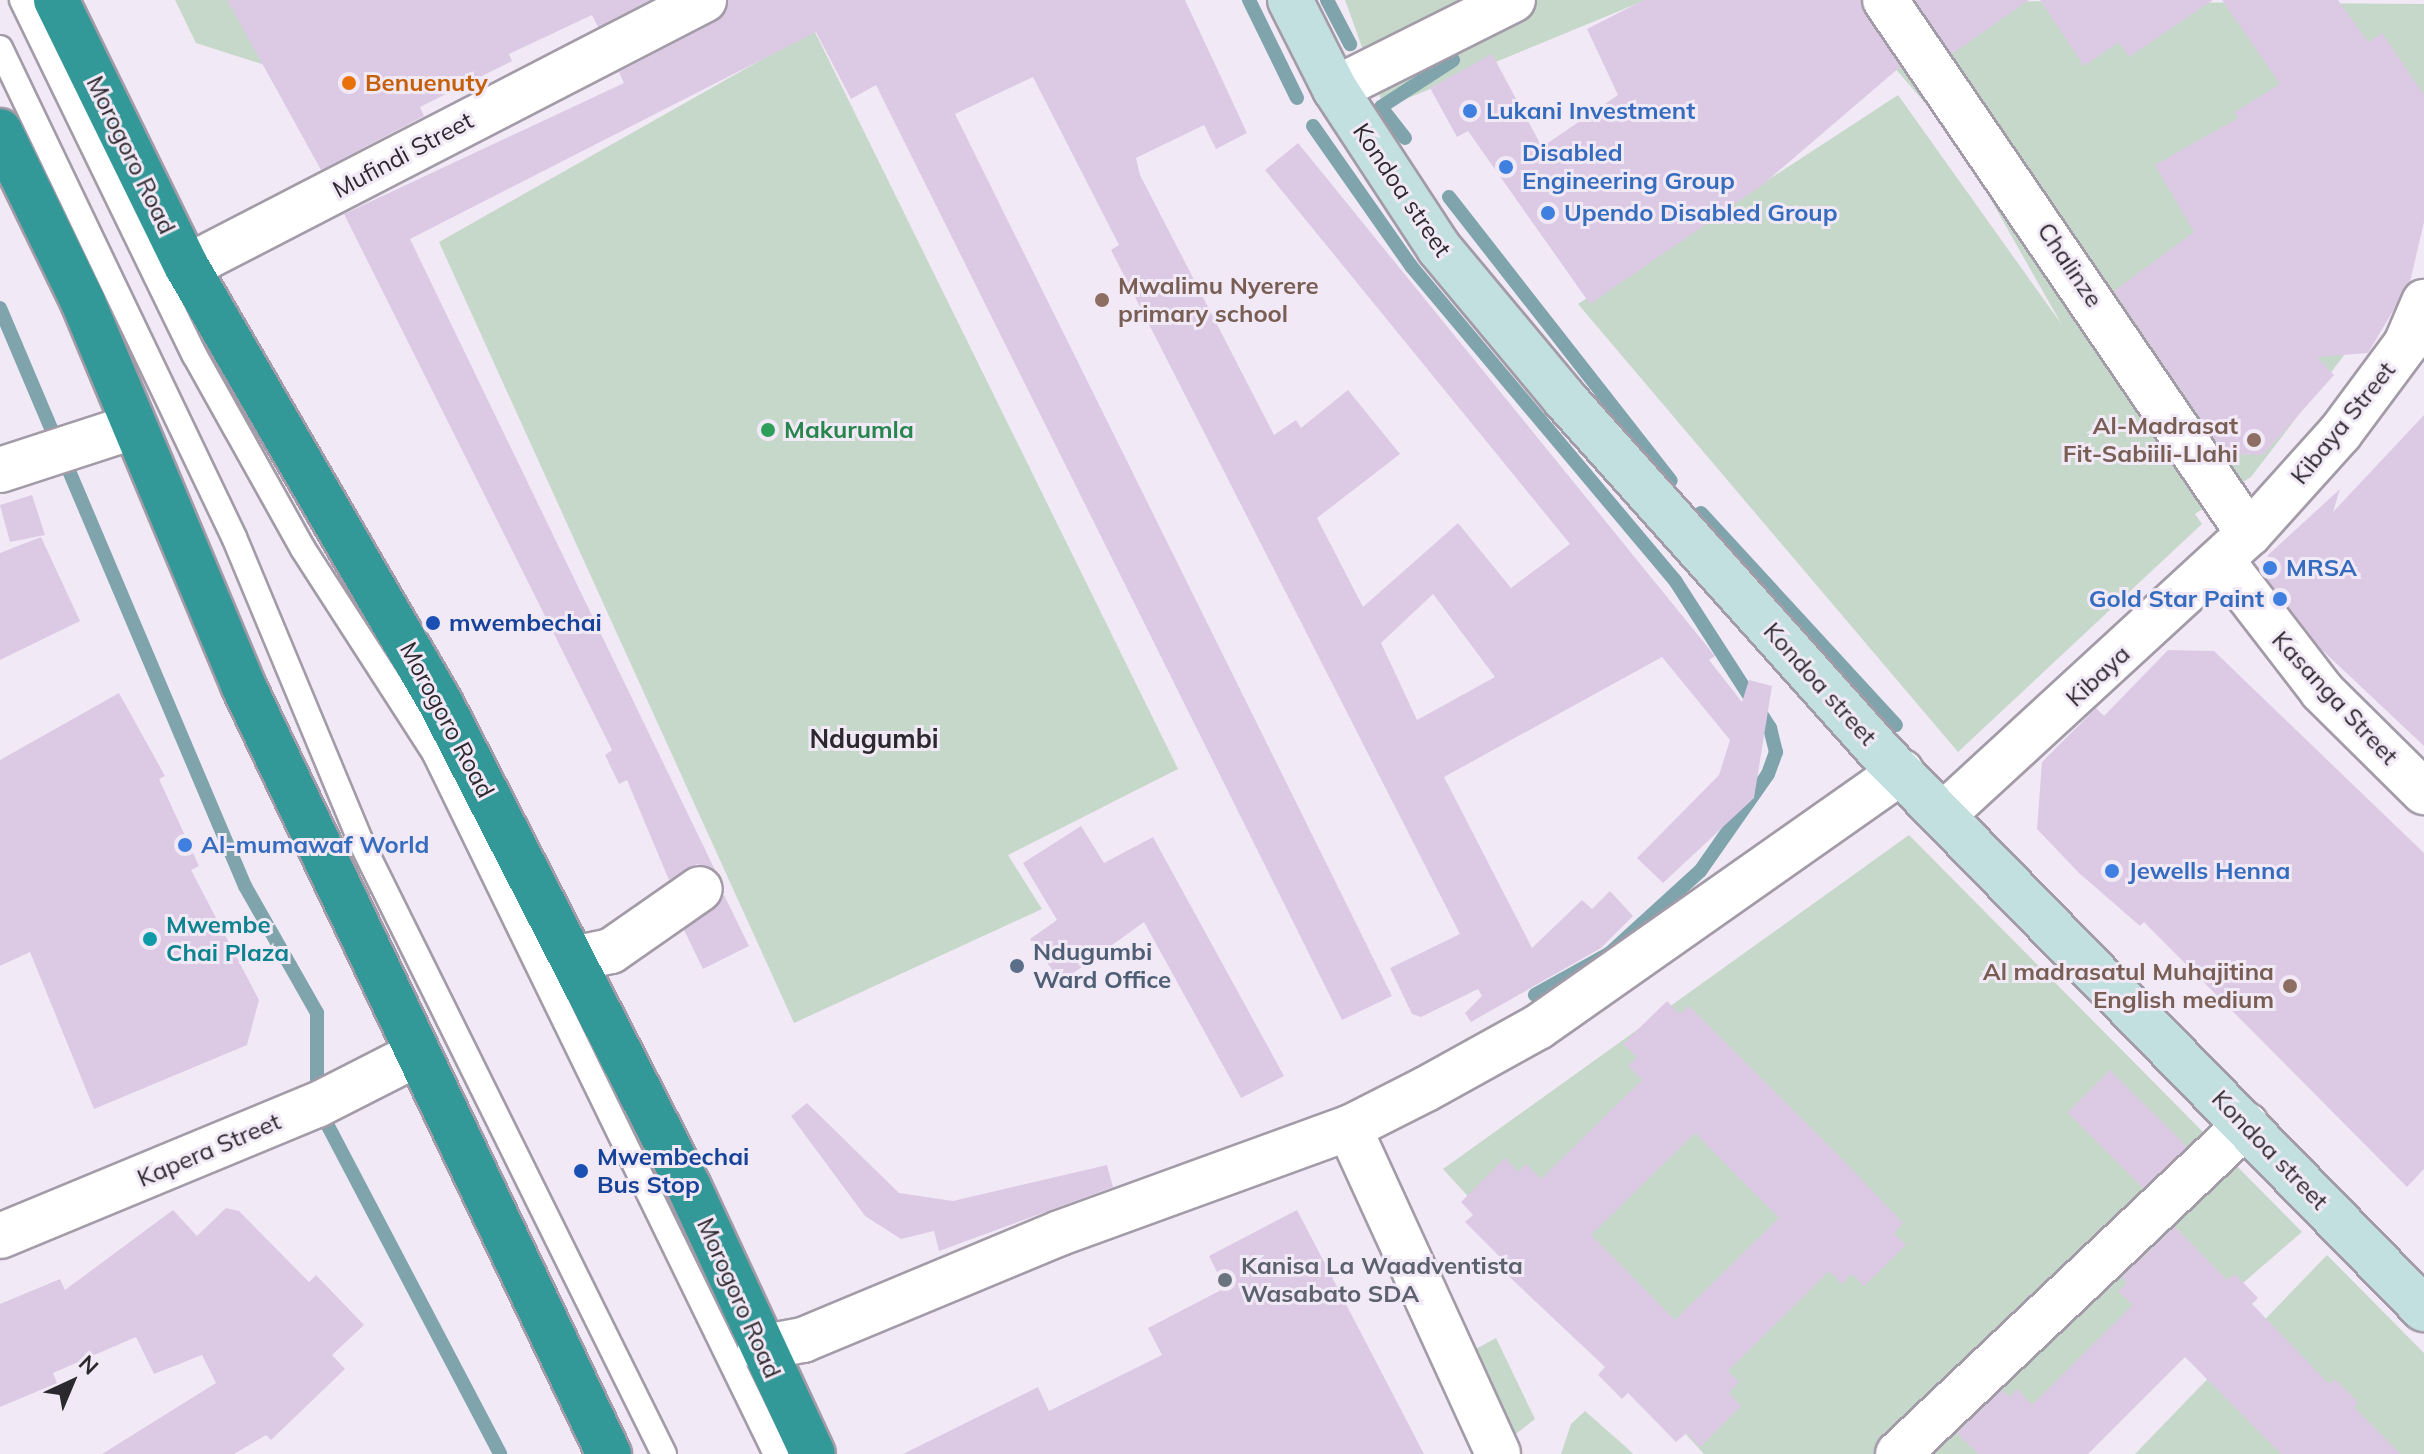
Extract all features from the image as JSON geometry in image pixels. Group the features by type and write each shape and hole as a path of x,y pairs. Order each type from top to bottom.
{"highway":[{"name":"Morogoro Road","path":"56,0 187,267 441,704 689,1187 760,1348 813,1454"},
{"path":"0,131 415,1055 609,1454"}],"street":[{"name":"Mufindi Street","path":"187,267 704,0"},
{"name":"Kondoa street","path":"1290,0 1335,89 1449,260 1901,772 2424,1309"},
{"path":"1335,89 1513,0"},
{"name":"Chalinze","path":"1885,0 2235,548"},
{"name":"Kibaya Street","path":"2235,548 2340,433 2406,344 2424,302"},
{"path":"0,470 132,427"},
{"name":"Kasanga Street","path":"2235,548 2322,691 2424,792"},
{"name":"Kibaya","path":"1944,814 2235,548"},
{"path":"760,1348 803,1340 1060,1233 1349,1128 1538,1027 1901,772"},
{"path":"573,959 611,951 700,889"},
{"name":"Kapera Street","path":"0,1236 317,1105 415,1055"},
{"path":"1898,1454 2246,1125"},
{"path":"1349,1128 1498,1454"}],"lane":[{"name":"Morogoro Road","path":"22,0 194,354 303,549 435,754 776,1454"},
{"path":"0,48 234,537 360,840 664,1454"}],"green space":[{"path":"175,0 518,0 290,73 196,43"},
{"path":"1345,0 1646,0 1384,108"},
{"path":"1836,0 2424,4 2424,172 2365,328 2251,477 2195,514 2202,524 1958,752 1578,304 1898,95 2062,325 1957,140"},
{"name":"Makurumla","path":"814,30 1178,769 1008,855 1042,909 794,1023 439,242"},
{"path":"1909,835 2302,1232 2045,1454 1704,1454 1443,1169"},
{"path":"2327,1255 2424,1353 2424,1454 2135,1454"},
{"path":"1496,1338 1535,1419 1513,1436 1474,1350"},
{"path":"1585,1411 1633,1454 1561,1454 1571,1424"}],"building":[{"path":"227,0 650,0 598,27 592,15 509,54 512,61 420,107 424,116 321,170"},
{"path":"729,0 1185,0 1247,133 1216,149 1204,125 1136,158 1140,175 1274,435 1296,420 1301,428 1348,390 1400,454 1317,518 1363,607 1458,523 1511,588 1570,544 1265,170 1298,143 1715,656 1709,660 1742,702 1749,680 1772,686 1754,798 1663,883 1637,858 1719,775 1730,740 1662,657 1444,777 1532,948 1582,900 1592,909 1610,891 1633,916 1601,948 1471,1022 1465,1013 1482,996 1478,989 1421,1017 1412,1014 1390,968 1460,934 1111,250 1119,245 1033,77 955,114 1392,996 1342,1020 876,85 851,99 816,32 410,239 715,870 697,864 669,880 627,780 619,784 605,755 612,750 344,214 624,83 619,72 715,22","holes":["1433,594 1495,677 1417,720 1381,643"]},
{"path":"1644,0 1860,0 1900,67 1761,186 1590,304 1468,131 1457,137 1430,88 1492,54 1542,147 1618,95 1587,29"},
{"path":"1915,0 2029,0 1952,54"},
{"path":"2040,0 2213,0 2129,57 2119,42 2084,66"},
{"path":"2222,0 2338,0 2368,42 2382,33 2424,95 2424,222 2410,282 2368,353 2317,357 2334,375 2263,455 2225,454 2114,291 2194,232 2155,165 2238,118 2235,112 2280,84"},
{"path":"2424,415 2424,746 2322,650 2267,579 2268,555 2340,489 2333,512"},
{"path":"32,495 45,535 10,542 0,505"},
{"path":"41,537 80,621 0,660 0,553"},
{"path":"2168,650 2214,651 2424,853 2424,1169 2407,1187 2144,922 2140,926 2079,873 2037,829 2042,762 2096,708 2104,716"},
{"path":"119,693 165,776 159,779 199,866 191,870 259,1000 247,1045 94,1109 30,952 0,966 0,760"},
{"path":"1081,826 1104,863 1153,837 1284,1076 1241,1098 1144,922 1061,982 1030,939 1057,920 1023,863"},
{"path":"724,895 749,946 703,969 684,930"},
{"path":"1667,1001 1680,1014 1689,1006 1903,1223 1894,1233 1906,1245 1864,1286 1852,1274 1842,1284 1829,1271 1728,1371 1739,1382 1729,1393 1741,1406 1700,1447 1687,1433 1676,1442 1628,1393 1622,1399 1598,1375 1605,1367 1500,1268 1506,1263 1465,1222 1473,1215 1461,1202 1505,1158 1518,1172 1526,1164 1541,1179 1642,1080 1628,1066 1637,1057 1623,1044","holes":["1695,1133 1779,1218 1675,1320 1591,1235"]},
{"path":"2110,1070 2187,1147 2145,1190 2068,1112"},
{"path":"807,1103 899,1193 953,1201 1107,1165 1113,1187 939,1251 934,1231 901,1239 865,1216 791,1116"},
{"path":"226,1208 239,1211 309,1282 316,1275 364,1325 332,1355 345,1369 271,1440 266,1435 234,1454 102,1454 216,1383 202,1355 154,1374 136,1337 53,1373 57,1383 0,1407 0,1304 60,1279 65,1290 173,1210 197,1236"},
{"path":"1297,1210 1424,1454 903,1454 1038,1387 1049,1411 1162,1355 1148,1328 1225,1288 1209,1256"},
{"path":"2175,1227 2227,1280 2235,1274 2258,1298 2252,1304 2329,1384 2335,1379 2358,1402 2354,1407 2400,1454 2281,1454 2185,1357 2088,1454 1978,1454 1957,1433 2002,1390 2009,1397 2017,1389 2032,1405 2133,1305 2118,1291 2127,1283 2122,1277"}],"waterway":[{"path":"1249,0 1297,98"},
{"path":"1327,0 1350,44"},
{"path":"1405,138 1381,107 1453,60"},
{"path":"1313,126 1411,266 1676,582 1770,728 1776,752 1768,774 1700,871 1610,953 1535,995"},
{"path":"1449,197 1671,481"},
{"path":"0,308 245,886 317,1013 317,1105 500,1454"},
{"path":"1701,513 1896,725"}],"place":[{"name":"Benuenuty","path":"349,83"},
{"name":"Lukani Investment","path":"1470,111"},
{"name":"Disabled Engineering Group","path":"1506,167"},
{"name":"Upendo Disabled Group","path":"1548,213"},
{"name":"Mwalimu Nyerere primary school","path":"1102,300"},
{"name":"Makurumla","path":"768,430"},
{"name":"Al-Madrasat Fit-Sabiili-Llahi","path":"2254,440"},
{"name":"MRSA","path":"2270,568"},
{"name":"Gold Star Paint","path":"2280,599"},
{"name":"mwembechai","path":"433,623"},
{"name":"Al-mumawaf World","path":"185,845"},
{"name":"Jewells Henna","path":"2112,871"},
{"name":"Mwembe Chai Plaza","path":"150,939"},
{"name":"Ndugumbi Ward Office","path":"1017,966"},
{"name":"Al madrasatul Muhajitina English medium","path":"2290,986"},
{"name":"Mwembechai Bus Stop","path":"581,1171"},
{"name":"Kanisa La Waadventista Wasabato SDA","path":"1225,1280"}],"district":[{"name":"Ndugumbi","path":"874,739"}]}
